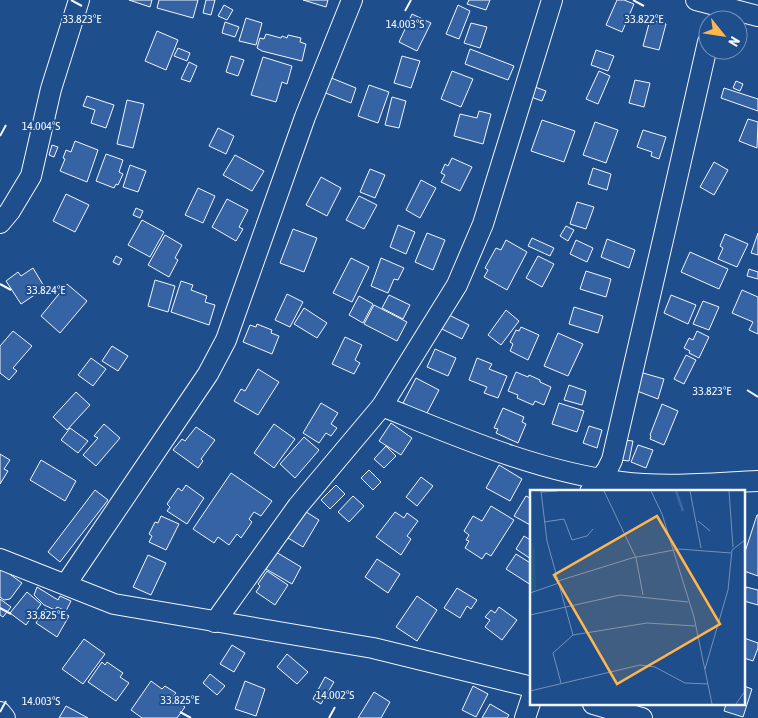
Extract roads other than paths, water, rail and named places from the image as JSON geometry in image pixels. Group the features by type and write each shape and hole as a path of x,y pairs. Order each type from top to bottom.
{"street":[{"path":"0,223 31,176 51,89 79,0"},
{"path":"66,584 208,374 226,340 305,118 352,0"},
{"path":"215,622 298,506 382,406 457,285 483,224 552,0"},
{"path":"706,5 758,16"},
{"path":"595,485 612,460 704,60"},
{"path":"382,406 472,443 570,473 595,485 623,482 684,485 758,481"},
{"path":"0,559 114,604 373,648 530,687"},
{"path":"525,718 530,703"},
{"path":"600,706 642,718"},
{"path":"0,712 5,718"}]}
